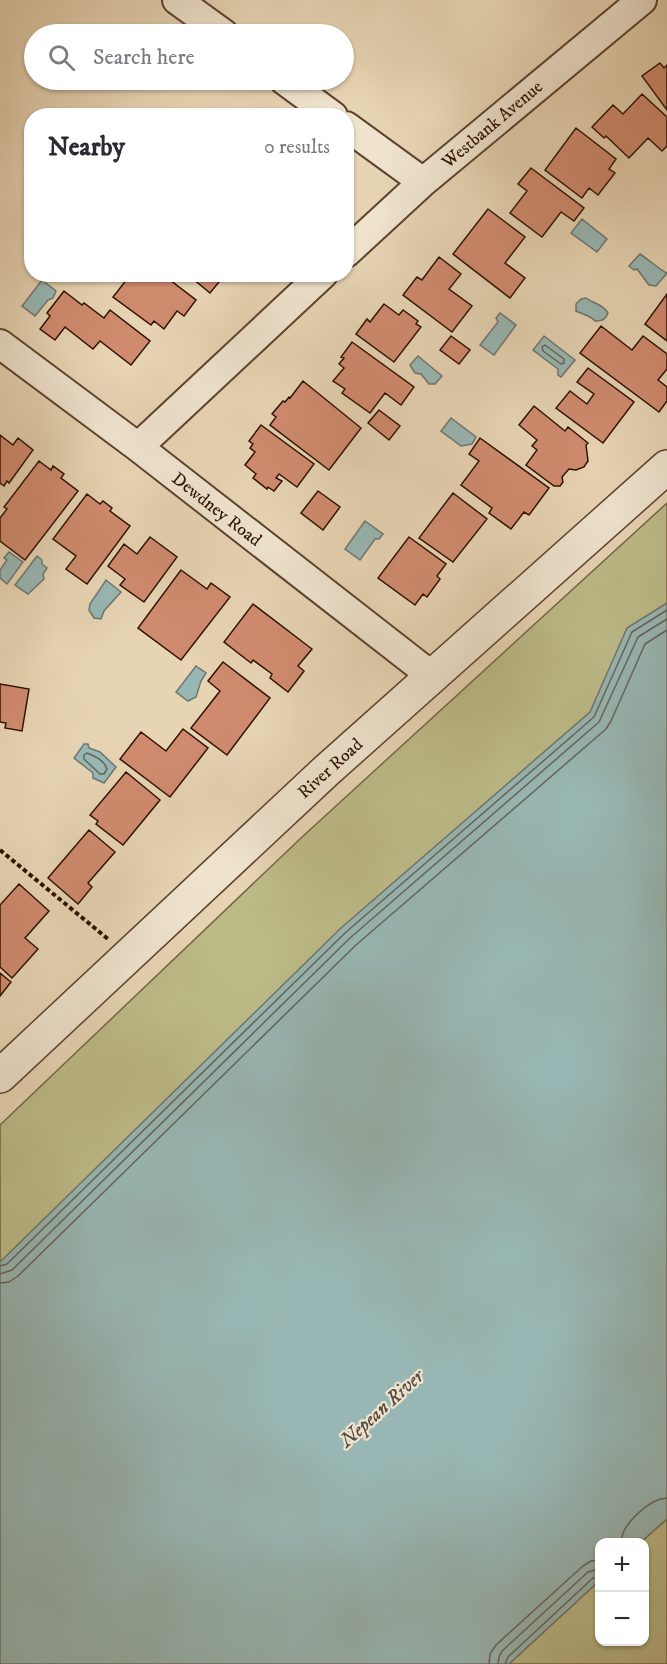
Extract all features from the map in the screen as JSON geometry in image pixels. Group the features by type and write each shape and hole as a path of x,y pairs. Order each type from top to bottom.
{"street":[{"path":"177,0 210,24"},
{"name":"Westbank Avenue","path":"354,246 423,182 642,0"},
{"path":"298,90 322,108"},
{"path":"354,132 423,182"},
{"path":"138,447 314,282"},
{"name":"Dewdney Road","path":"0,344 138,447 432,676"},
{"name":"River Road","path":"0,1076 326,771 667,467"}],"path":[{"path":"0,850 128,955"}],"shaded area":[{"path":"667,503 667,636 582,729 0,1283 0,1125 301,838"},
{"path":"667,1519 667,1664 509,1664 595,1585 595,1646 649,1646 649,1538 646,1538"}],"water":[{"path":"582,219 607,239 597,252 571,233"},
{"path":"640,254 667,273 656,286 649,285 637,269 634,270 629,266"},
{"path":"40,282 45,282 56,291 53,298 48,300 35,316 22,306"},
{"path":"586,298 606,310 608,313 604,319 595,321 576,311 576,304"},
{"path":"500,313 516,325 494,355 480,345 498,322 496,318"},
{"path":"544,336 575,360 561,377 558,375 558,369 533,350"},
{"path":"418,356 442,376 435,384 429,384 421,374 415,373 410,365"},
{"path":"451,418 476,437 472,444 461,446 441,431"},
{"path":"365,521 383,534 379,539 375,539 360,560 345,549"},
{"path":"9,552 23,562 7,584 0,578 0,570"},
{"path":"37,556 47,568 43,574 44,579 28,594 15,585"},
{"path":"106,580 121,592 104,611 101,619 94,618 89,610 90,604"},
{"name":"Nepean River","path":"667,603 667,1519 646,1538 595,1538 595,1585 509,1664 0,1664 0,1262 341,928 590,712 627,628"},
{"path":"196,666 206,673 196,697 188,701 176,692"},
{"path":"84,744 100,752 116,767 104,783 93,778 93,773 74,758"}],"building":[{"path":"660,63 664,68 667,65 667,110 642,76"},
{"path":"642,94 667,117 667,146 662,151 648,138 629,158 606,136 604,138 592,127 613,105 623,114"},
{"path":"576,128 616,159 609,169 615,173 598,195 589,188 582,198 545,170"},
{"path":"531,168 584,208 574,221 561,212 542,237 510,213 527,191 518,184"},
{"path":"488,209 525,237 505,263 525,278 510,298 453,254"},
{"path":"439,257 461,274 449,289 472,306 452,332 403,295 417,277 422,280"},
{"path":"125,282 172,282 196,300 184,316 177,311 164,329 154,321 151,325 113,297"},
{"path":"197,282 219,282 210,293"},
{"path":"64,291 104,318 110,310 150,341 131,365 100,341 93,349 65,327 55,340 40,329 50,316 47,313"},
{"path":"667,294 667,341 645,324"},
{"path":"384,304 399,315 403,310 418,321 416,324 421,327 394,362 356,334 367,319 370,322"},
{"path":"601,326 632,350 643,336 667,354 667,369 658,380 667,387 667,401 659,412 580,353"},
{"path":"451,336 470,350 459,364 440,350"},
{"path":"352,342 414,387 401,405 385,393 370,413 342,393 345,389 333,381 344,368 339,364 344,358 341,357"},
{"path":"588,368 634,402 603,443 556,408 570,391 587,404 594,394 577,382"},
{"path":"303,381 361,428 329,470 270,425 276,417 272,414 283,401 290,398"},
{"path":"534,406 565,431 568,427 588,443 586,445 588,461 584,467 576,470 569,469 562,477 563,482 560,486 554,486 526,465 537,450 532,446 537,440 519,425"},
{"path":"379,410 400,426 389,440 368,423"},
{"path":"261,425 314,464 297,487 279,474 276,478 282,481 274,491 268,487 267,489 253,478 256,474 245,465 255,452 250,448 253,444 249,441"},
{"path":"0,435 13,445 18,438 33,450 9,483 7,481 4,486 0,483"},
{"path":"480,438 549,488 529,515 524,512 511,529 489,513 492,508 461,485 479,461 469,454"},
{"path":"39,461 51,470 53,466 64,474 61,478 78,491 25,560 0,541 0,518 7,509 4,507"},
{"path":"318,491 340,507 323,530 301,513"},
{"path":"453,493 487,519 453,562 419,538"},
{"path":"87,494 100,504 103,501 112,508 110,511 130,526 87,584 66,569 76,556 53,539"},
{"path":"150,537 177,557 144,602 120,585 125,579 108,566 124,544 137,554"},
{"path":"409,537 446,564 437,576 440,579 427,597 423,594 415,605 378,578"},
{"path":"181,570 207,589 211,583 230,597 181,660 138,628"},
{"path":"253,604 312,649 298,666 304,671 288,692 270,678 272,674 253,660 251,663 224,642"},
{"path":"223,662 270,698 227,755 191,728 220,691 208,681"},
{"path":"0,684 29,689 22,731 5,728 6,723 0,722"},
{"path":"183,729 208,748 170,797 120,759 141,732 166,751"},
{"path":"126,772 160,800 123,845 96,824 98,821 90,815"},
{"path":"89,830 115,852 88,883 92,887 78,904 48,878"},
{"path":"19,884 49,911 25,938 38,949 12,978 0,967 0,905"},
{"path":"0,973 11,982 0,996"}]}
